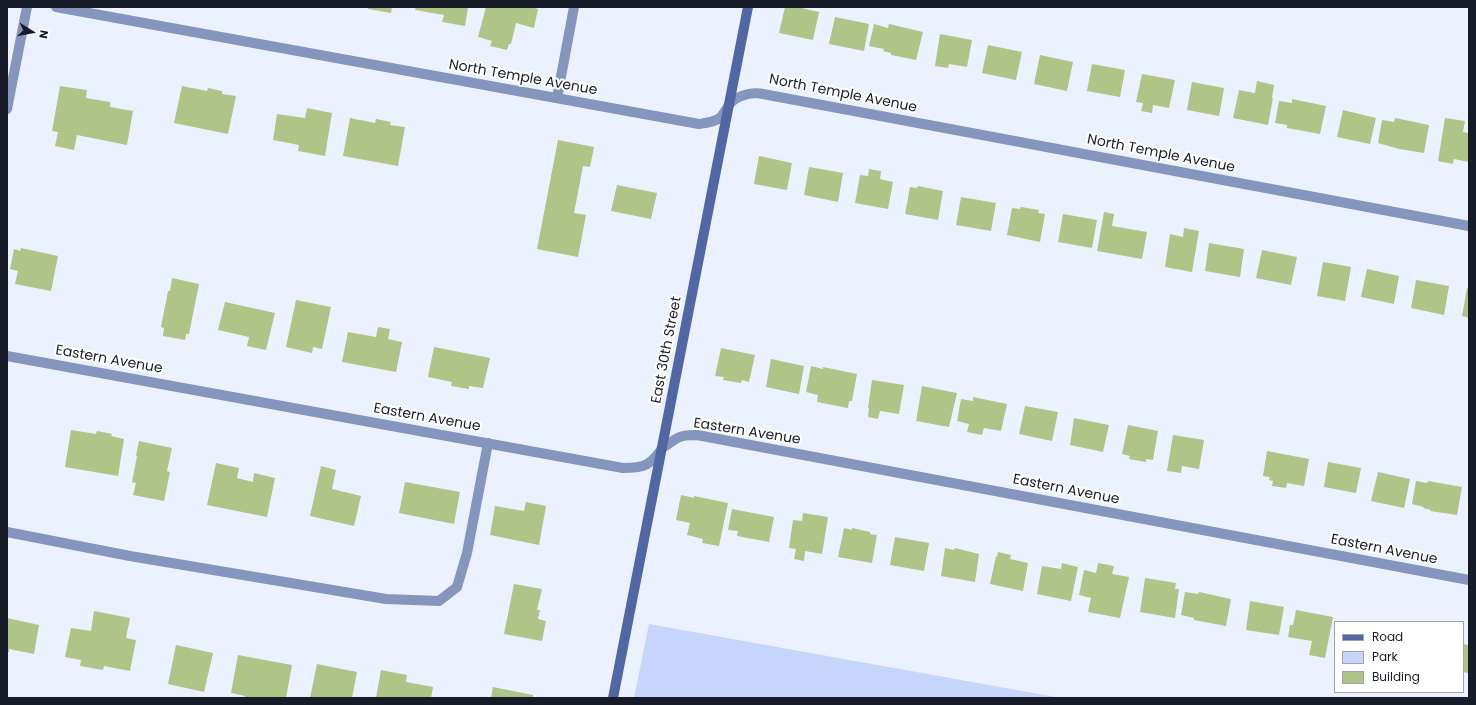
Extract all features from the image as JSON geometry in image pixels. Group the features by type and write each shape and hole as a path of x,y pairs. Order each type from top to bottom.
{"main road":[{"name":"East 30th Street","path":"613,698 748,7"}],"street":[{"path":"7,109 27,7"},
{"name":"North Temple Avenue","path":"56,7 699,124 708,123 720,118 729,104 744,95 753,93 764,94 1469,226"},
{"path":"557,98 574,7"},
{"name":"Eastern Avenue","path":"7,356 623,468 634,468 651,463 663,446 668,445 681,437 697,435 1469,580"},
{"path":"7,532 130,556 386,599 439,601 457,587 467,553 488,443"}],"green space":[{"path":"649,624 1061,698 634,698"}],"building":[{"path":"368,7 392,7 391,13 368,9"},
{"path":"416,7 468,7 465,26 442,22 444,15 415,10"},
{"path":"486,7 531,7 538,9 534,28 516,23 511,44 509,44 507,50 490,46 492,41 478,37"},
{"path":"785,7 797,7 819,12 813,40 779,33"},
{"path":"835,17 869,24 864,51 829,44"},
{"path":"874,24 888,28 889,24 923,32 916,60 891,55 891,53 883,51 884,49 869,46"},
{"path":"940,34 972,40 967,67 949,64 948,68 935,66"},
{"path":"988,45 1022,52 1016,80 982,73"},
{"path":"1040,55 1073,62 1067,91 1034,84"},
{"path":"1092,64 1125,70 1120,97 1087,91"},
{"path":"1142,74 1175,80 1169,108 1153,105 1152,113 1141,111 1143,103 1136,102"},
{"path":"1257,81 1274,85 1268,125 1233,118 1239,90 1255,93"},
{"path":"1192,82 1224,88 1219,116 1187,110"},
{"path":"60,86 87,90 86,98 110,102 110,107 133,111 127,145 77,135 74,150 55,146 58,132 52,131"},
{"path":"182,86 207,91 208,88 222,91 222,94 236,96 228,134 174,123"},
{"path":"1292,99 1326,106 1320,134 1287,128 1287,125 1275,123 1279,101 1292,103"},
{"path":"307,108 332,113 325,156 298,151 299,145 273,140 277,114 305,118"},
{"path":"1343,110 1376,118 1370,144 1337,137"},
{"path":"350,118 375,123 376,119 391,122 390,125 405,127 398,166 343,156"},
{"path":"1395,118 1429,125 1424,153 1399,149 1378,143 1382,120 1394,122"},
{"path":"1445,118 1465,121 1463,132 1469,133 1469,162 1454,159 1453,164 1438,161"},
{"path":"558,140 594,147 590,167 583,166 574,213 586,215 578,257 537,249"},
{"path":"759,156 792,163 787,190 754,184"},
{"path":"809,167 843,173 838,202 804,195"},
{"path":"869,169 881,171 880,179 893,182 888,209 855,203 860,175 868,176"},
{"path":"617,185 657,193 651,219 611,211"},
{"path":"918,186 943,191 938,220 905,214 910,187 917,188"},
{"path":"961,197 996,203 991,231 956,225"},
{"path":"1021,207 1039,210 1038,213 1045,214 1040,242 1007,235 1012,208 1020,209"},
{"path":"1104,212 1114,214 1112,226 1147,232 1142,259 1097,251"},
{"path":"1063,214 1097,220 1092,248 1058,242"},
{"path":"1184,228 1199,231 1192,272 1165,267 1170,234 1183,237"},
{"path":"1209,243 1244,249 1240,277 1205,271"},
{"path":"21,248 58,256 51,291 15,284 18,271 10,269 14,249 20,251"},
{"path":"1262,250 1297,257 1291,285 1256,278"},
{"path":"1323,262 1351,267 1345,301 1317,296"},
{"path":"1367,269 1399,276 1394,304 1361,297"},
{"path":"172,278 199,284 189,334 186,334 185,340 163,336 164,328 161,327"},
{"path":"1416,280 1449,286 1444,315 1411,308"},
{"path":"1467,288 1469,289 1469,318 1462,316"},
{"path":"296,300 331,307 322,349 313,347 312,353 286,347"},
{"path":"225,302 275,313 266,350 247,346 249,337 218,330"},
{"path":"378,327 390,329 388,339 402,342 396,372 342,362 348,332 376,337"},
{"path":"434,347 490,358 483,388 469,386 469,389 451,386 452,382 428,377"},
{"path":"721,348 755,355 749,382 742,380 741,383 723,380 724,377 715,376"},
{"path":"771,359 804,366 799,394 766,387"},
{"path":"811,366 857,374 852,401 849,401 848,408 817,402 818,395 806,392"},
{"path":"872,380 904,385 899,414 880,411 878,419 868,417"},
{"path":"922,386 957,393 949,427 916,421"},
{"path":"973,397 1007,404 1001,431 984,428 982,435 967,432 969,424 957,421 961,399 973,401"},
{"path":"1025,406 1058,412 1052,441 1019,434"},
{"path":"1074,418 1109,425 1103,452 1070,445"},
{"path":"1128,425 1158,431 1153,460 1146,459 1146,462 1129,459 1130,456 1122,454"},
{"path":"71,430 96,434 97,431 112,434 111,436 124,439 118,476 65,467"},
{"path":"1173,435 1204,440 1199,469 1182,466 1181,473 1167,471"},
{"path":"139,441 172,448 167,471 170,472 164,501 133,495 136,483 132,482"},
{"path":"1267,451 1309,459 1304,486 1287,483 1286,488 1272,486 1273,481 1269,480 1270,477 1263,476"},
{"path":"1328,462 1361,468 1356,493 1324,487"},
{"path":"216,463 239,468 237,478 253,482 254,473 275,478 267,517 207,505"},
{"path":"321,466 336,470 332,489 361,496 354,526 310,516"},
{"path":"1378,472 1410,479 1404,508 1371,501"},
{"path":"1416,481 1427,483 1428,481 1462,487 1457,515 1430,511 1431,510 1423,508 1424,507 1412,504"},
{"path":"405,482 460,492 454,524 399,513"},
{"path":"681,495 728,503 719,546 702,543 703,539 687,535 690,523 676,520"},
{"path":"526,502 546,506 539,545 490,535 495,506 524,511"},
{"path":"732,509 774,517 769,542 737,536 738,531 728,530"},
{"path":"803,513 828,517 822,554 805,551 804,561 794,559 796,549 789,548 793,520 802,521"},
{"path":"844,528 852,530 852,528 877,535 872,563 838,557"},
{"path":"895,537 929,543 924,571 890,565"},
{"path":"945,548 954,550 955,548 979,554 975,582 941,576"},
{"path":"998,552 1011,555 1010,559 1028,563 1023,591 990,584"},
{"path":"1062,563 1078,567 1071,601 1037,594 1042,566 1061,569"},
{"path":"1098,563 1114,566 1112,574 1129,577 1120,618 1088,612 1091,598 1079,595 1084,570 1096,573"},
{"path":"1145,578 1176,583 1175,589 1179,589 1175,618 1140,612"},
{"path":"514,584 542,589 537,610 540,610 538,619 546,621 542,641 504,634"},
{"path":"1185,592 1198,594 1199,592 1231,599 1226,626 1194,620 1194,618 1181,615"},
{"path":"1250,601 1284,607 1279,635 1246,630"},
{"path":"1296,610 1333,617 1325,658 1309,655 1312,641 1288,637 1290,625 1293,625"},
{"path":"94,611 130,618 126,638 136,640 130,671 104,666 103,670 80,666 81,660 65,657 71,628 91,631"},
{"path":"7,618 39,625 34,654 9,649 9,652 7,652"},
{"path":"1464,644 1469,645 1469,673 1464,672"},
{"path":"176,645 213,653 204,692 168,684"},
{"path":"238,655 292,665 286,698 244,698 245,696 231,693"},
{"path":"317,664 357,672 352,698 310,698"},
{"path":"381,670 407,675 406,682 433,687 431,698 376,698"},
{"path":"493,687 533,695 533,698 491,698"}]}
